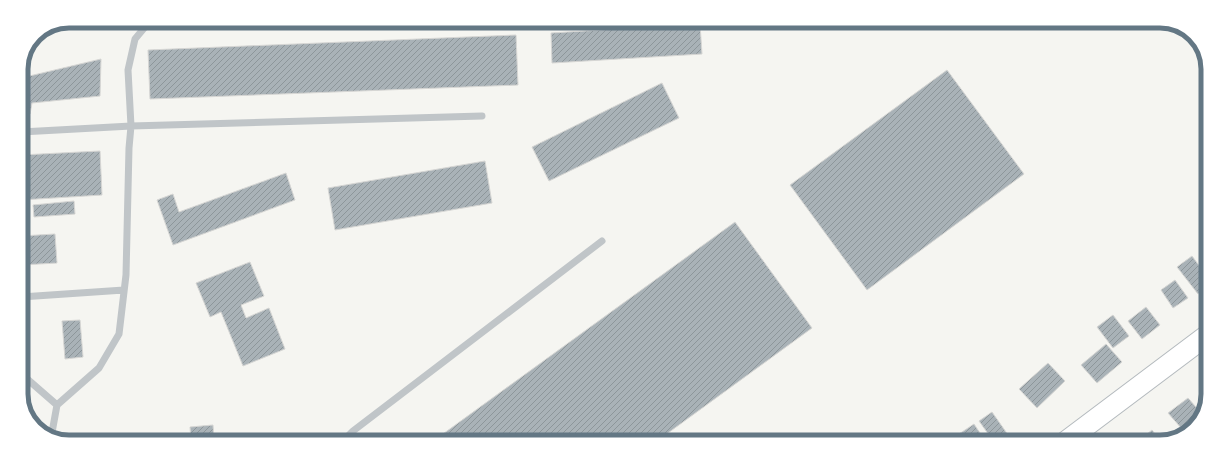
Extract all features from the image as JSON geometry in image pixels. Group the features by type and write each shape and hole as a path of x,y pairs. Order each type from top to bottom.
{"main road":[{"path":"1074,435 1201,340"}],"lane":[{"path":"52,432 57,405 99,368 119,334 126,275 129,148 131,126 128,70 135,38 144,28"},
{"path":"28,132 131,126 482,116"},
{"path":"349,435 602,241"},
{"path":"28,297 124,290"},
{"path":"28,380 57,405"}],"building":[{"path":"634,28 700,28 702,54 552,63 551,33"},
{"path":"516,35 518,85 150,99 148,50"},
{"path":"101,59 100,96 32,103 30,114 28,114 28,76"},
{"path":"947,70 1024,174 867,290 790,185"},
{"path":"662,83 679,118 549,181 532,147"},
{"path":"100,151 102,195 28,200 28,155"},
{"path":"485,161 492,203 335,230 328,188"},
{"path":"286,173 295,200 173,245 157,200 173,194 179,212"},
{"path":"74,201 75,214 34,217 33,205"},
{"path":"735,222 812,328 665,435 442,435"},
{"path":"55,234 57,263 28,265 28,236"},
{"path":"1192,256 1201,268 1201,292 1198,294 1177,267"},
{"path":"250,262 264,296 241,305 246,318 269,308 285,349 243,366 221,312 210,317 196,283"},
{"path":"1175,280 1188,298 1173,308 1161,290"},
{"path":"1146,307 1160,325 1142,339 1128,321"},
{"path":"1113,315 1129,336 1113,348 1097,327"},
{"path":"80,320 83,357 65,359 62,321"},
{"path":"1106,344 1122,362 1097,383 1081,365"},
{"path":"1048,363 1065,381 1037,408 1019,389"},
{"path":"1188,398 1198,409 1194,417 1182,429 1168,413"},
{"path":"992,412 1008,435 989,435 979,421"},
{"path":"974,424 981,435 960,435"},
{"path":"213,425 214,435 191,435 190,427"},
{"path":"1152,430 1156,435 1146,435"}]}
